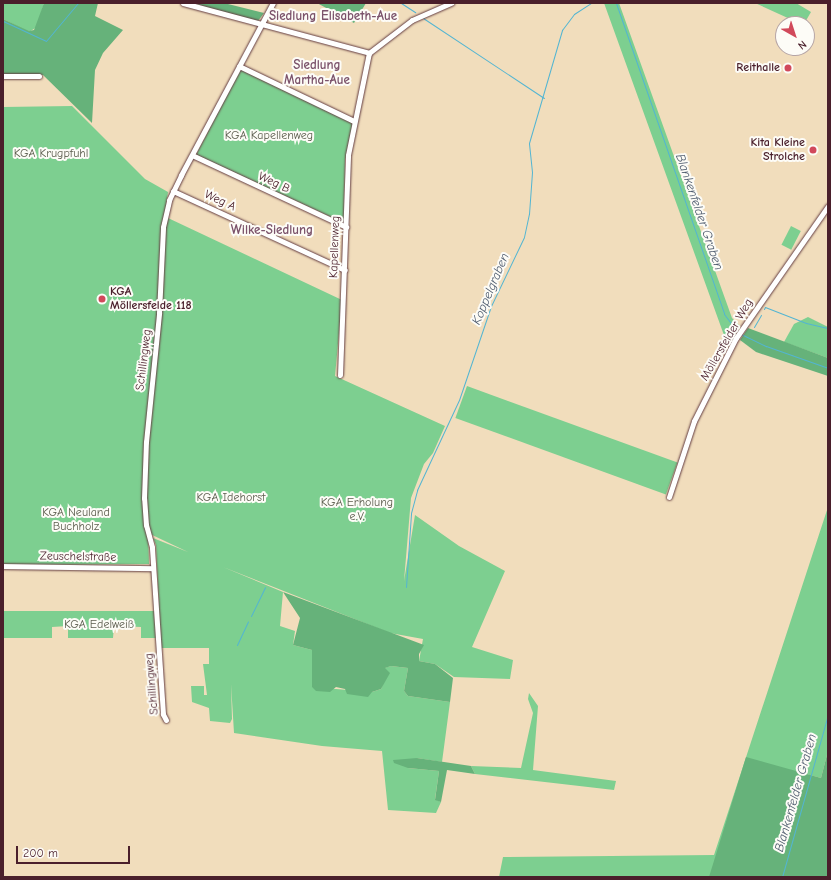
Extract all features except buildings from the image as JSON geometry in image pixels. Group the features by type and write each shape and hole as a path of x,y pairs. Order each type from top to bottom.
{"street":[{"path":"183,3 369,53 412,20 451,3"},
{"name":"Schillingweg","path":"166,720 163,714 152,547 146,525 145,462 159,313 163,227 173,191 194,156 239,66 273,3"},
{"name":"Kapellenweg","path":"340,375 348,155 369,53"},
{"path":"239,66 354,121"},
{"path":"3,76 39,76"},
{"name":"Weg B","path":"194,156 346,227"},
{"name":"Weg A","path":"173,191 345,270"},
{"name":"Möllersfelder Weg","path":"669,497 694,421 736,338 828,206"},
{"name":"Zeuschelstraße","path":"3,566 153,568"}],"green space":[{"path":"3,3 44,3 37,27 29,32 3,19"},
{"path":"44,3 98,3 95,16 123,30 103,53 95,70 92,123 43,75 3,74 3,19 29,31 34,30"},
{"path":"188,3 224,3 264,13 258,21"},
{"path":"317,3 366,3 354,23"},
{"path":"604,3 619,3 732,318 740,326 732,341 725,338"},
{"path":"755,3 796,3 811,12 809,16 783,16"},
{"name":"KGA Kapellenweg","path":"240,69 353,122 345,160 344,223 196,155"},
{"path":"72,106 145,179 168,192 163,226 168,218 342,300 335,376 445,426 433,453 424,464 411,498 404,581 415,515 459,546 505,571 472,647 513,660 510,679 454,677 435,664 419,661 423,639 390,633 223,567 283,592 280,626 295,631 293,645 312,650 312,687 372,692 381,689 384,682 384,668 391,666 408,668 404,691 408,696 450,702 442,762 417,758 408,768 439,771 435,799 441,802 436,813 388,810 382,751 322,746 234,733 231,684 232,719 230,723 210,721 209,708 192,702 191,686 204,686 204,695 207,695 203,664 209,664 209,648 161,648 156,545 153,538 188,552 148,533 149,564 3,565 3,107"},
{"path":"791,226 801,231 791,250 781,245"},
{"path":"808,317 828,327 828,358 784,342 794,324"},
{"path":"748,328 828,358 828,376 756,352 740,340"},
{"path":"467,386 677,463 666,495 455,418"},
{"path":"828,507 828,751 821,778 806,774 778,877 499,877 503,857 714,855"},
{"path":"283,592 424,645 419,654 419,661 435,664 453,678 450,702 408,696 404,691 408,668 391,666 385,668 390,673 381,689 372,692 368,697 347,694 345,689 336,687 330,692 316,691 312,687 312,650 293,645 300,618"},
{"name":"KGA Edelweiß","path":"3,611 154,611 156,638 141,638 141,627 114,626 113,638 68,638 68,626 52,627 52,638 3,638"},
{"path":"529,693 538,706 533,770 616,781 614,790 475,774 471,766 521,768 533,713 528,699"},
{"path":"828,751 828,877 709,877 746,757 821,778"},
{"path":"417,758 471,766 475,774 447,770 441,802 435,800 439,771 408,768 394,763 393,760"}],"waterway":[{"path":"3,21 46,41 78,3"},
{"path":"401,3 415,12"},
{"name":"Koppelgraben","path":"406,587 411,513 417,490 459,400 491,306 524,237 529,214 532,172 529,143 562,30 574,14 591,3"},
{"name":"Blankenfelder Graben","path":"616,3 724,314 737,331"},
{"path":"423,18 544,98"},
{"path":"764,309 765,307 806,323 828,328"},
{"path":"754,327 761,315"},
{"name":"Blankenfelder Graben","path":"741,334 766,346 828,368"},
{"path":"251,616 265,587"},
{"path":"237,645 248,621"},
{"name":"Blankenfelder Graben","path":"782,877 828,714"}],"place":[{"name":"Reithalle","path":"788,68"},
{"name":"Kita Kleine Strolche","path":"813,150"},
{"name":"KGA Möllersfelde 118","path":"102,299"}],"district":[{"name":"Siedlung Elisabeth-Aue","path":"333,16"},
{"name":"Siedlung Martha-Aue","path":"317,74"},
{"name":"Wilke-Siedlung","path":"272,230"}],"park label":[{"name":"KGA Krugpfuhl","path":"51,154"},
{"name":"KGA Idehorst","path":"231,498"},
{"name":"KGA Erholung e.V.","path":"357,510"},
{"name":"KGA Neuland Buchholz","path":"76,520"}]}
